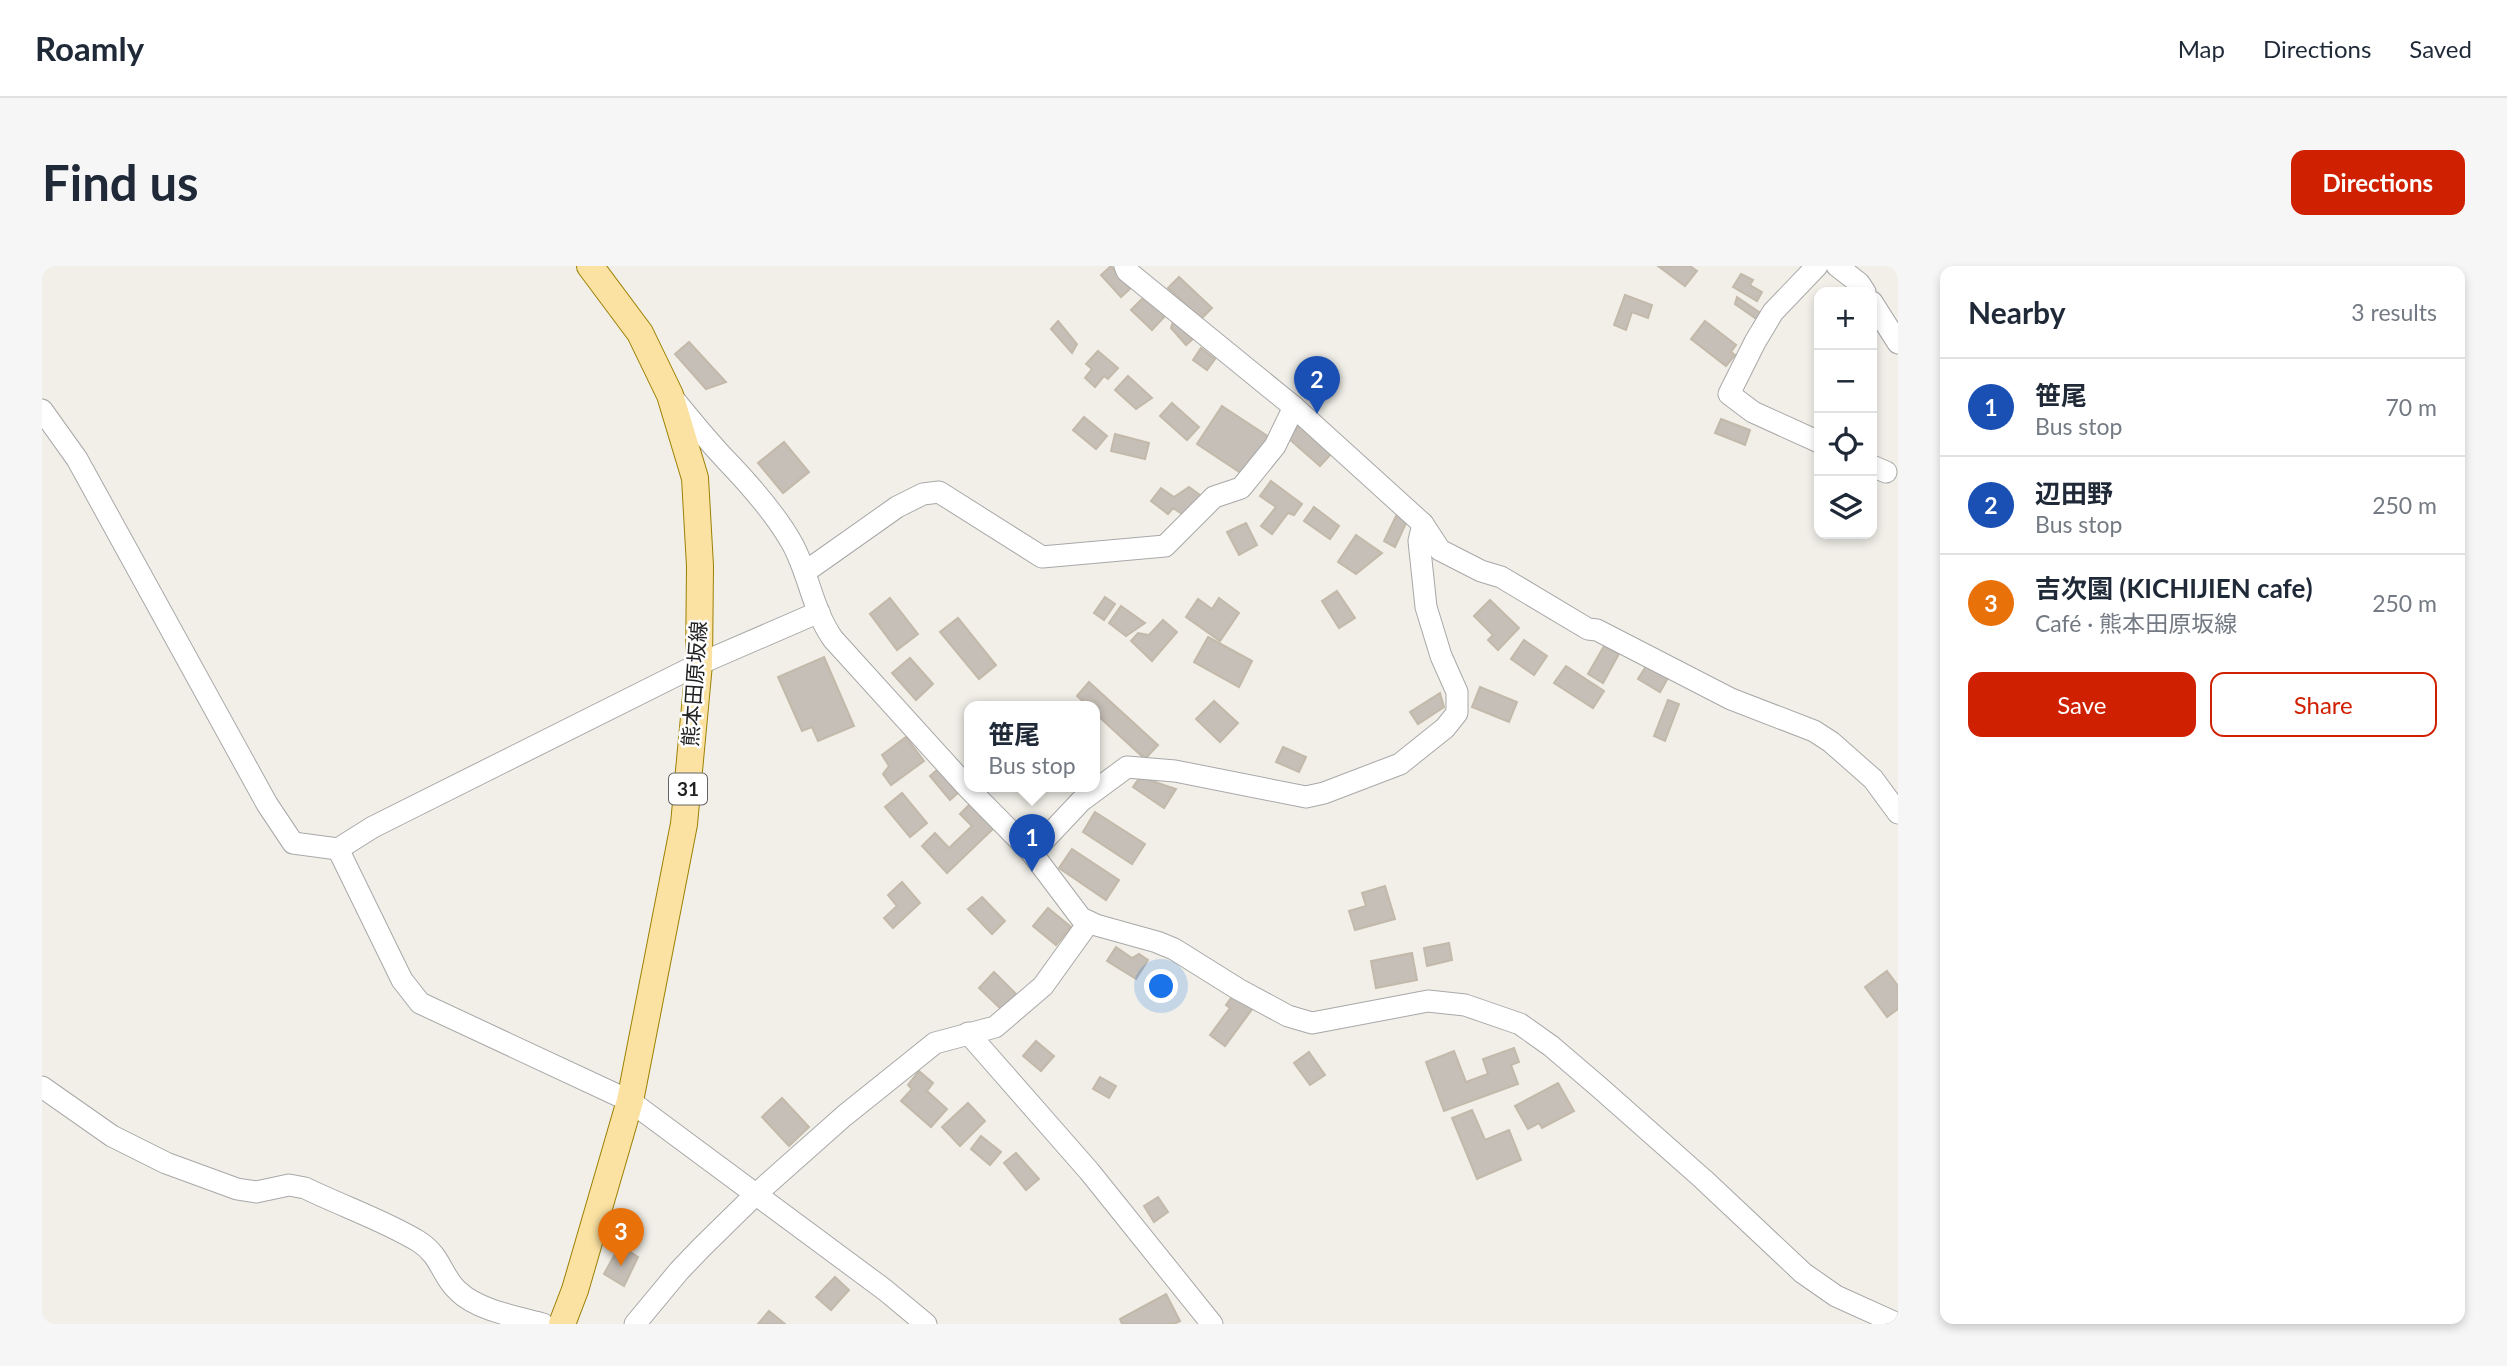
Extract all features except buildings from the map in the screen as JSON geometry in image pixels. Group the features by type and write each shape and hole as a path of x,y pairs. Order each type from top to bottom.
{"main road":[{"name":"熊本田原坂線","path":"562,1324 575,1290 630,1101 684,824 699,664 700,565 695,478 670,395 640,332 590,266"}],"street":[{"path":"1125,266 1127,271 1294,407 1423,524 1440,550 1481,571 1501,577 1588,629 1597,630 1731,699 1814,731 1831,741 1873,779 1898,813"},
{"path":"1814,440 1754,412 1729,394 1773,312 1817,266"},
{"path":"1837,266 1862,287"},
{"path":"1877,310 1898,343"},
{"path":"670,395 725,460 743,477 792,544 805,572 807,585 823,625 833,639 964,783"},
{"path":"805,572 897,507 923,494 939,492 1042,557 1165,546 1214,496 1241,488 1275,446 1294,407"},
{"path":"42,410 77,459 273,814 293,843 338,849 373,827 699,664 819,612"},
{"path":"1100,787 1127,767 1175,771 1306,797 1324,793 1400,764 1445,727 1457,713 1457,692 1441,656 1426,607 1419,541 1423,524"},
{"path":"972,792 1032,853 1081,918 1157,942 1289,1016 1312,1023 1428,1001 1465,1006 1520,1024 1551,1046 1599,1087 1803,1273 1836,1296 1898,1324"},
{"path":"1032,853 1081,801 1093,792"},
{"path":"338,849 402,980 420,1003 630,1101 885,1290 926,1324"},
{"path":"635,1324 679,1271 755,1195 844,1116 927,1048 942,1041 995,1027 1043,986 1090,922"},
{"path":"968,1033 1089,1171 1212,1324"},
{"path":"42,1087 112,1136 166,1163 237,1189 256,1192 289,1185 305,1188 404,1234 430,1250 456,1290 467,1298 499,1312 543,1324"}],"place":[{"name":"辺田野","path":"1317,414"},
{"name":"笹尾","path":"1032,872"},
{"name":"吉次園 (KICHIJIEN cafe)","path":"621,1266"}]}
